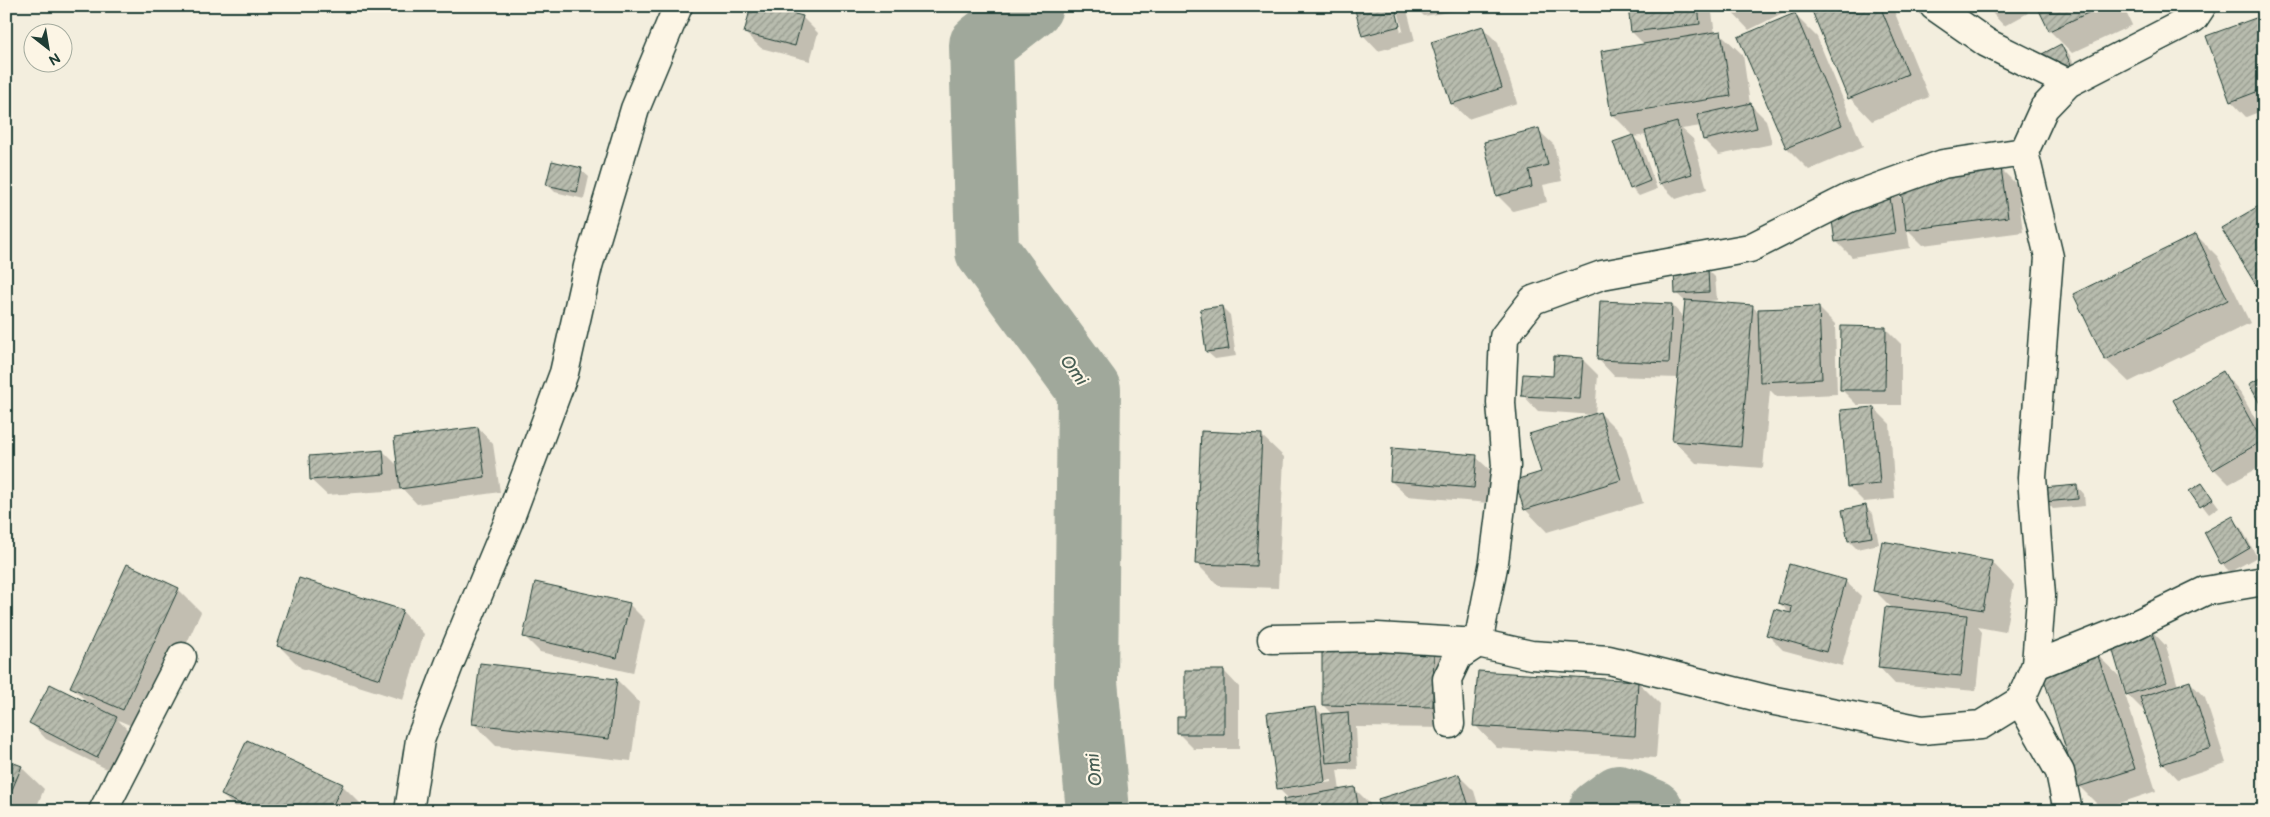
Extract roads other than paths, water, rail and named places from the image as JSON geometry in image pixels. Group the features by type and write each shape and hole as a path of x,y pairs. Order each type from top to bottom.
{"street":[{"path":"409,811 420,740 450,662 508,523 564,373 588,266 635,109 678,6"},
{"path":"1934,6 1987,43 2068,83"},
{"path":"1272,639 1377,637 1478,643 1531,655 1609,660 1770,700 1922,730 1981,725 2020,701 2036,664 2041,596 2032,477 2049,257 2024,152 2044,108 2068,83 2194,18 2202,6"},
{"path":"1450,724 1447,679 1458,656 1478,643 1494,562 1506,466 1501,403 1504,337 1533,300 1602,275 1750,248 1849,198 1942,164 2024,152"},
{"path":"2036,664 2131,627 2205,591 2264,581"},
{"path":"103,811 182,658"},
{"path":"2020,701 2060,772 2068,811"}],"waterway":[{"name":"Omi","path":"1031,6 981,45 987,251 1089,390 1086,682 1098,811"},
{"name":"Omi","path":"1600,811 1619,797 1652,811"}]}
